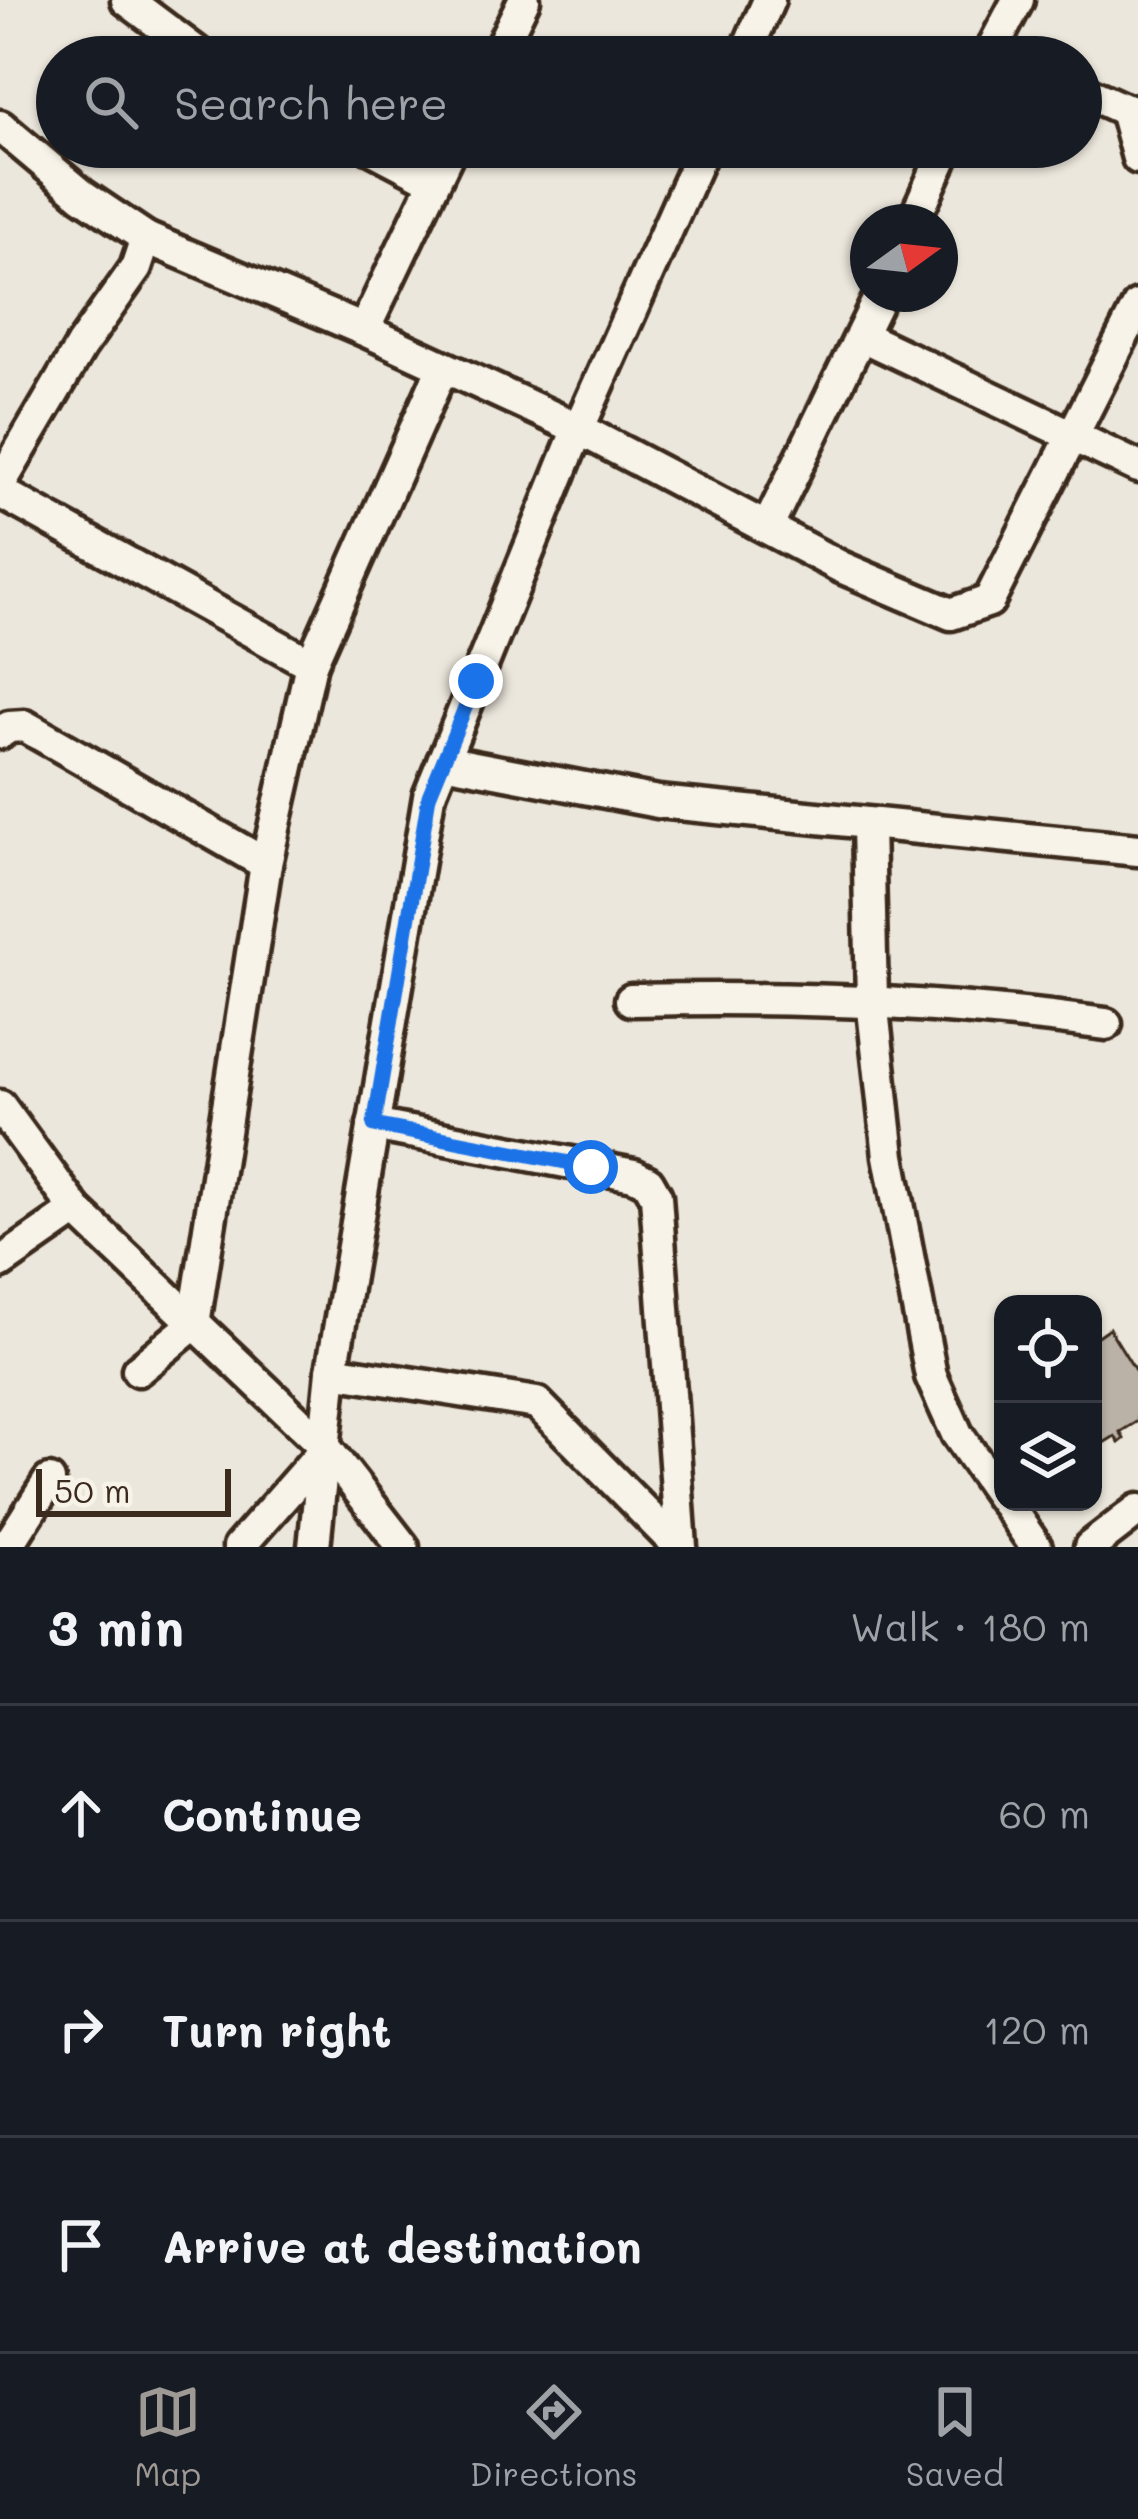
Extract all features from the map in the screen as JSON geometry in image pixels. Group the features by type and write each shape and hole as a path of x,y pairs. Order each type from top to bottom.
{"street":[{"path":"128,0 175,36"},
{"path":"506,36 524,0"},
{"path":"754,36 770,0"},
{"path":"1003,36 1018,0"},
{"path":"1102,98 1132,110 1138,158"},
{"path":"0,126 36,156"},
{"path":"50,168 146,238 364,330 579,429 841,567 951,614 989,601 1138,306"},
{"path":"408,168 434,182"},
{"path":"364,330 441,168"},
{"path":"314,1547 332,1371 429,796 579,429 695,168"},
{"path":"922,204 938,168"},
{"path":"146,238 136,268 81,346 0,488 311,664"},
{"path":"768,526 873,312"},
{"path":"862,336 1138,467"},
{"path":"138,1370 194,1324 266,864 311,664 442,369"},
{"path":"0,733 25,726 266,864"},
{"path":"443,761 658,802 1138,850"},
{"path":"868,824 872,1000 889,1156 931,1376 957,1434 994,1487"},
{"path":"631,1000 872,1000 995,1008 1106,1024"},
{"path":"0,1106 76,1210 326,1448 403,1547"},
{"path":"374,1125 634,1175 653,1188 680,1547"},
{"path":"0,1263 76,1210"},
{"path":"332,1371 537,1402 680,1547"},
{"path":"239,1547 326,1448"},
{"path":"5,1543 50,1480"},
{"path":"1090,1547 1138,1510"},
{"path":"1011,1511 1036,1547"}],"building":[{"path":"1109,1328 1138,1375 1138,1421 1120,1432 1124,1439 1119,1443 1115,1436 1102,1444 1102,1333"}],"route":[{"path":"476,681 429,796 374,1125 591,1167"}]}
